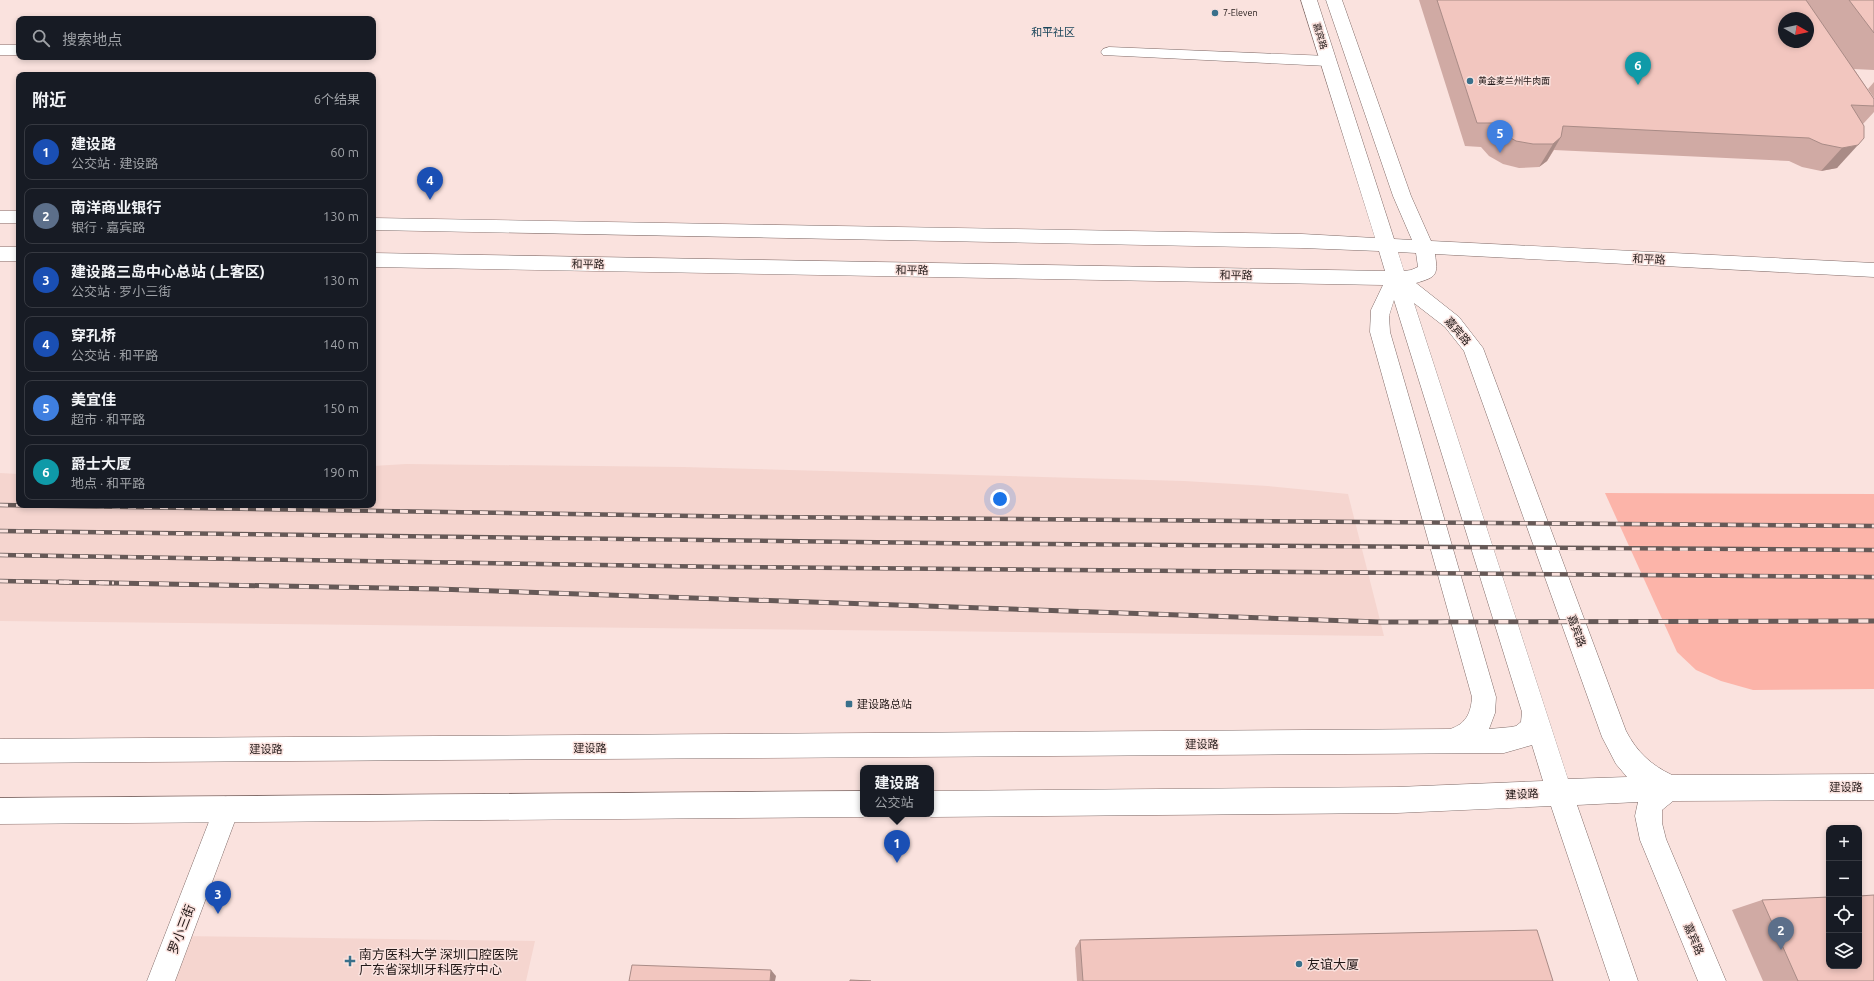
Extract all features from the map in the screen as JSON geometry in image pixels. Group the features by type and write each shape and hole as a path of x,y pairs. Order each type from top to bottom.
{"main road":[{"name":"嘉宾路","path":"1309,0 1590,889 1624,981"},
{"path":"1334,0 1402,196 1425,248"},
{"path":"0,50 16,50"},
{"path":"1109,52 1328,61"},
{"path":"0,217 16,217"},
{"name":"和平路","path":"376,224 1273,240 1874,270"},
{"name":"和平路","path":"376,260 1396,278 1414,277 1428,270 1425,248"},
{"path":"0,254 16,254"},
{"name":"嘉宾路","path":"1396,278 1452,322 1473,348 1615,737 1626,758 1639,772 1670,788"},
{"name":"建设路","path":"1396,278 1381,306 1378,317 1380,332 1481,684 1484,703 1481,718 1476,727 1460,739 1444,743"},
{"name":"建设路","path":"0,751 1444,743 1520,739 1535,725 1534,713"},
{"name":"建设路","path":"934,804 1397,800 1670,788 1874,787"},
{"name":"嘉宾路","path":"1670,788 1657,794 1650,804 1648,822 1653,840 1712,981"},
{"path":"0,811 860,804"},
{"name":"罗小三街","path":"161,981 226,810"}],"shaded area":[{"path":"406,464 683,467 1184,481 1268,486 1348,494 1384,636 0,621 0,473 16,474 16,508 376,508 376,466"},
{"path":"1605,493 1874,494 1874,689 1753,690 1721,681 1696,670 1677,652"},
{"name":"南方医科大学 深圳口腔医院 广东省深圳牙科医疗中心","path":"179,936 535,941 526,981 162,981"}],"building":[{"path":"1437,0 1806,0 1874,99 1874,106 1851,105 1864,126 1864,138 1858,145 1842,148 1822,144 1809,138 1563,126 1561,137 1553,144 1533,144 1516,141 1502,133 1494,123 1477,123"},
{"path":"1849,0 1874,0 1874,33"},
{"path":"1874,895 1874,981 1798,981 1762,900 1826,897 1826,969 1862,969 1862,896"},
{"name":"友谊大厦","path":"1537,930 1553,981 1083,981 1080,940"},
{"path":"632,965 771,970 770,981 629,981"},
{"path":"850,980 871,981 850,981"}],"railway":[{"path":"0,505 16,505"},
{"path":"190,508 758,517 1874,526"},
{"path":"0,531 937,543 1874,550"},
{"path":"0,555 725,567 1874,577"},
{"path":"0,581 95,583"},
{"path":"59,582 95,583"},
{"path":"95,583 114,583"},
{"path":"95,583 437,589 1380,622 1874,621"}],"place":[{"name":"7-Eleven","path":"1215,13"},
{"name":"黄金麦兰州牛肉面","path":"1470,81"},
{"name":"爵士大厦","path":"1638,85"},
{"name":"美宜佳","path":"1500,153"},
{"name":"穿孔桥","path":"430,200"},
{"name":"建设路总站","path":"849,704"},
{"name":"建设路","path":"897,863"},
{"name":"建设路三岛中心总站 (上客区)","path":"218,914"},
{"name":"南洋商业银行","path":"1781,950"},
{"name":"南方医科大学 深圳口腔医院 广东省深圳牙科医疗中心","path":"350,961"},
{"name":"友谊大厦","path":"1299,964"}],"district":[{"name":"和平社区","path":"1053,32"}]}
